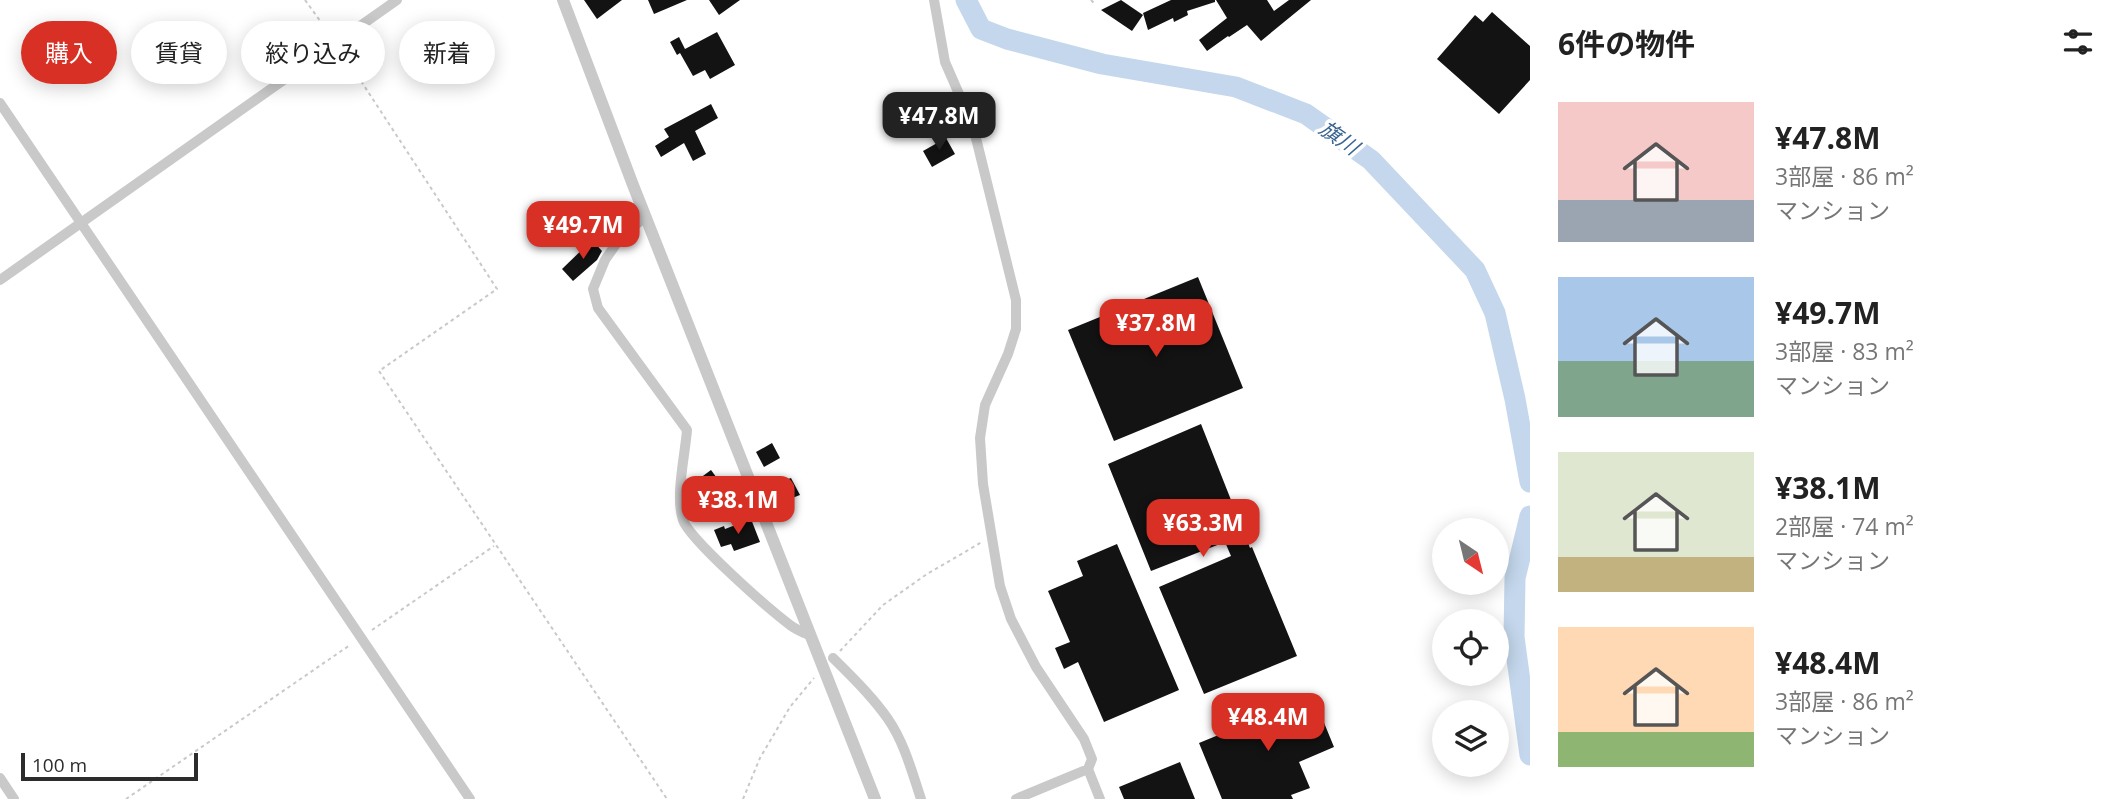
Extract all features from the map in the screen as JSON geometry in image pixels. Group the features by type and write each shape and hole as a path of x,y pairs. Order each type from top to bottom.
{"street":[{"path":"367,21 397,0"},
{"path":"563,0 875,799"},
{"path":"934,0 944,62 973,126 1016,300 1016,329 985,405 980,438 983,484 1000,586 1011,619 1036,667 1084,739 1092,759 1088,769 1100,799"},
{"path":"0,280 278,84"},
{"path":"0,103 470,799"},
{"path":"646,217 623,234 605,260 593,289 598,307 688,430 680,505 684,523 696,540 779,616 792,627 809,635"},
{"path":"833,658 866,691 889,720 903,748 921,799"},
{"path":"1016,799 1088,769"},
{"path":"0,778 14,799"}],"path":[{"path":"306,0 321,21"},
{"path":"363,84 498,289 379,371 667,799"},
{"path":"833,658 883,605 927,574 992,537"},
{"path":"126,799 495,545"},
{"path":"743,799 760,758 790,707 823,668"}],"building":[{"path":"584,0 622,0 597,19"},
{"path":"648,0 687,0 654,14"},
{"path":"709,0 740,0 719,15"},
{"path":"1121,0 1143,15 1132,31 1101,10"},
{"path":"1171,0 1215,2 1187,11 1188,15 1174,22 1173,18 1148,30 1143,13"},
{"path":"1216,0 1267,0 1274,11 1289,0 1311,0 1261,41 1247,25 1207,51 1199,40 1227,18"},
{"path":"1492,12 1530,46 1530,80 1499,114 1437,59 1475,15 1483,22"},
{"path":"717,32 735,65 710,79 705,70 693,76 680,53 677,55 670,42 679,37 685,49"},
{"path":"711,104 718,118 695,131 706,154 693,161 684,143 661,157 655,146 669,137 664,129"},
{"path":"946,138 955,154 932,167 923,151"},
{"path":"592,240 602,251 597,260 573,281 562,269"},
{"path":"1198,277 1243,388 1114,441 1068,330"},
{"path":"1201,424 1250,548 1252,547 1297,656 1204,694 1159,587 1231,556 1225,542 1151,571 1108,464"},
{"path":"772,443 780,458 764,467 756,452"},
{"path":"711,470 728,493 701,514 688,497 688,487"},
{"path":"791,478 800,495 787,500 780,482"},
{"path":"751,519 760,542 734,551 731,544 721,547 714,530 724,526 725,529"},
{"path":"1117,544 1179,690 1104,722 1078,662 1064,669 1055,648 1070,642 1048,591 1083,576 1077,561"},
{"path":"1313,696 1334,747 1299,762 1310,788 1291,795 1293,799 1222,799 1199,743"},
{"path":"1180,762 1195,799 1124,799 1119,787"}],"waterway":[{"name":"旗川","path":"966,0 981,29 1007,39 1102,64 1236,87 1306,114 1371,160 1475,270 1495,313 1515,399 1530,482"},
{"name":"旗川","path":"1530,516 1515,578 1514,637 1530,755"}]}
